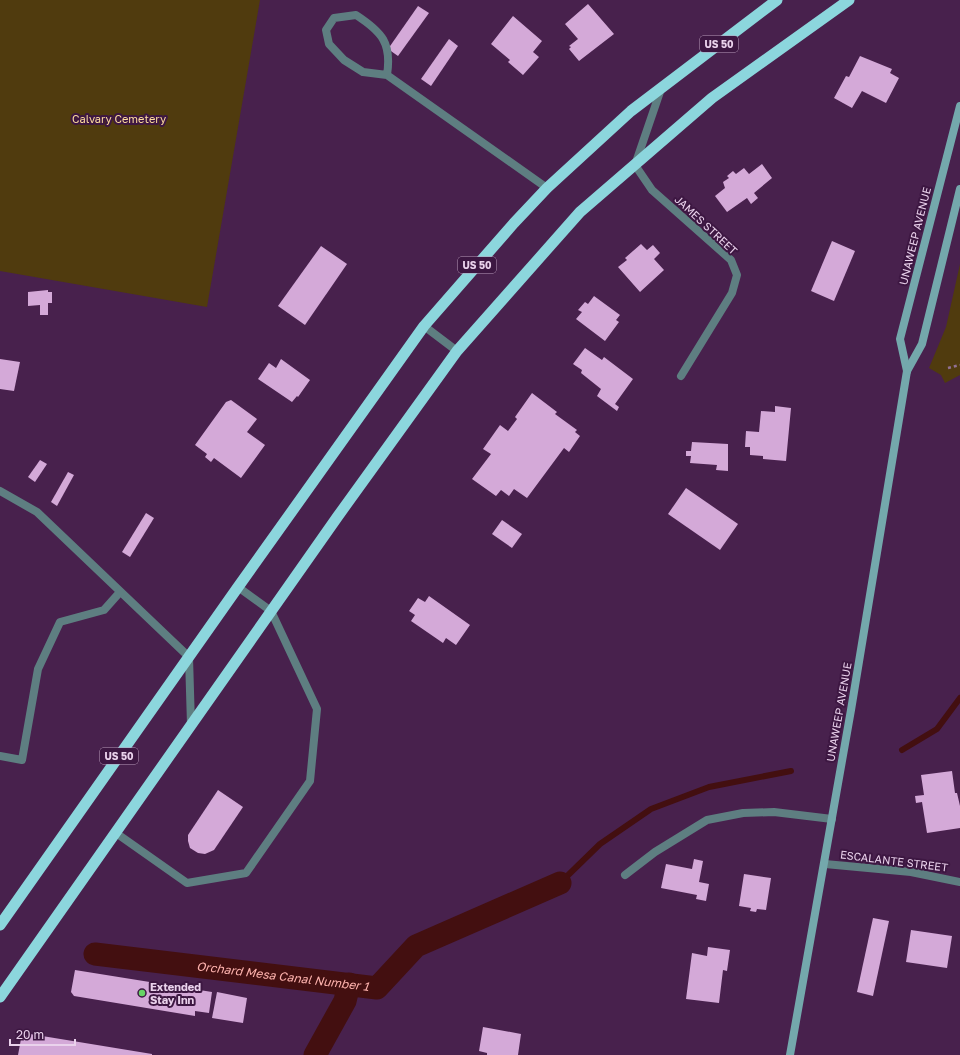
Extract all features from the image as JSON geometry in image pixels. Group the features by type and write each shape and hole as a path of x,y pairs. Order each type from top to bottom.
{"highway":[{"name":"US 50","path":"0,925 424,326 514,223 547,188 631,111 777,0"},
{"path":"0,997 271,610 457,351 580,212 712,98 849,0"}],"main road":[{"name":"UNAWEEP AVENUE","path":"907,371 900,339 960,106"},
{"name":"UNAWEEP AVENUE","path":"790,1055 825,864 907,371 922,344 960,189"}],"street":[{"path":"387,75 389,61 385,40 375,27 356,15 334,18 326,30 328,44 344,60 363,72 387,75 547,188"},
{"path":"636,165 661,89"},
{"name":"JAMES STREET","path":"636,165 652,190 731,260 737,275 732,293 681,376"},
{"path":"424,326 457,351"},
{"path":"0,491 37,512 189,657 191,725"},
{"path":"116,833 187,883 246,873 310,781 317,709 271,610 238,587"},
{"path":"0,756 22,760 38,668 60,622 104,610 120,592"},
{"path":"625,875 655,852 707,820 742,813 774,812 832,819"},
{"name":"ESCALANTE STREET","path":"825,864 911,872 960,882"}],"path":[{"path":"948,368 960,365"}],"green space":[{"name":"Calvary Cemetery","path":"0,0 260,0 207,307 0,271"},
{"path":"960,264 960,375 945,383 941,375 929,368 946,327"}],"building":[{"path":"588,4 614,34 579,61 569,49 571,47 569,46 578,39 565,24"},
{"path":"418,6 429,13 398,56 388,49"},
{"path":"513,16 542,41 533,52 539,57 523,75 508,62 510,60 491,44"},
{"path":"449,39 458,46 431,86 421,79"},
{"path":"860,56 892,69 890,73 899,78 886,103 862,91 852,108 834,98 846,76 849,77"},
{"path":"762,164 772,178 754,193 758,198 751,204 747,198 727,212 715,196 725,188 723,182 729,178 727,176 733,171 736,174 744,168 749,174"},
{"path":"832,241 855,251 834,301 811,291"},
{"path":"641,244 647,250 653,245 660,253 654,259 664,270 640,292 618,267 627,260 625,258"},
{"path":"321,246 347,264 305,325 278,306"},
{"path":"48,290 48,292 52,292 52,303 48,303 48,315 40,315 40,305 28,306 28,292"},
{"path":"594,296 620,315 616,320 619,322 605,341 576,319 582,312 578,310 585,302 588,304"},
{"path":"585,348 602,360 604,357 633,379 615,404 619,407 617,411 597,396 601,389 581,373 582,370 573,364"},
{"path":"0,359 20,362 14,391 0,389"},
{"path":"281,359 310,380 298,397 297,396 292,402 258,379 269,363 276,368"},
{"path":"532,393 557,412 555,414 577,430 575,432 580,436 569,452 564,448 527,498 514,489 509,496 501,490 496,496 472,479 491,454 483,449 500,425 508,431 517,419 515,417"},
{"path":"231,400 257,419 247,432 265,445 241,478 214,458 211,462 205,457 207,454 195,445 226,402"},
{"path":"775,406 791,408 786,461 763,459 763,456 750,455 750,447 745,447 746,431 759,432 761,411 775,412"},
{"path":"692,442 728,444 728,471 716,470 717,465 690,463 691,456 686,456 686,451 691,451"},
{"path":"40,460 47,464 35,482 28,477"},
{"path":"68,472 74,475 57,506 51,502"},
{"path":"686,488 738,524 720,550 668,514"},
{"path":"146,513 154,518 130,557 122,552"},
{"path":"502,520 522,534 512,548 492,534"},
{"path":"429,596 470,625 456,645 446,638 443,643 411,621 415,615 409,611 418,598 425,602"},
{"path":"952,771 955,793 957,793 960,806 960,828 927,833 922,802 916,803 915,796 924,795 921,775"},
{"path":"218,790 243,807 214,850 205,854 198,853 190,848 188,835"},
{"path":"694,859 703,861 699,882 709,884 706,901 696,899 697,895 661,888 666,864 692,869"},
{"path":"744,874 771,878 766,910 757,909 756,912 750,911 751,908 739,906"},
{"path":"873,918 889,921 873,996 857,992"},
{"path":"911,930 952,936 947,968 906,962"},
{"path":"708,947 730,950 727,971 723,970 719,1003 686,999 692,953 707,956"},
{"name":"Extended Stay Inn","path":"75,970 212,992 209,1013 195,1011 195,1016 74,996 71,992"},
{"path":"217,992 247,998 243,1023 212,1018"},
{"path":"483,1027 521,1034 518,1055 487,1055 487,1053 479,1051"},
{"path":"30,1034 152,1055 18,1055 21,1039"}],"waterway":[{"path":"902,750 937,729 960,698"},
{"path":"560,883 600,844 651,809 709,787 791,771"},
{"name":"Orchard Mesa Canal Number 1","path":"95,954 377,988 416,946 560,883"},
{"path":"315,1055 345,1001 349,984"}],"place":[{"name":"Extended Stay Inn","path":"142,993"}]}
